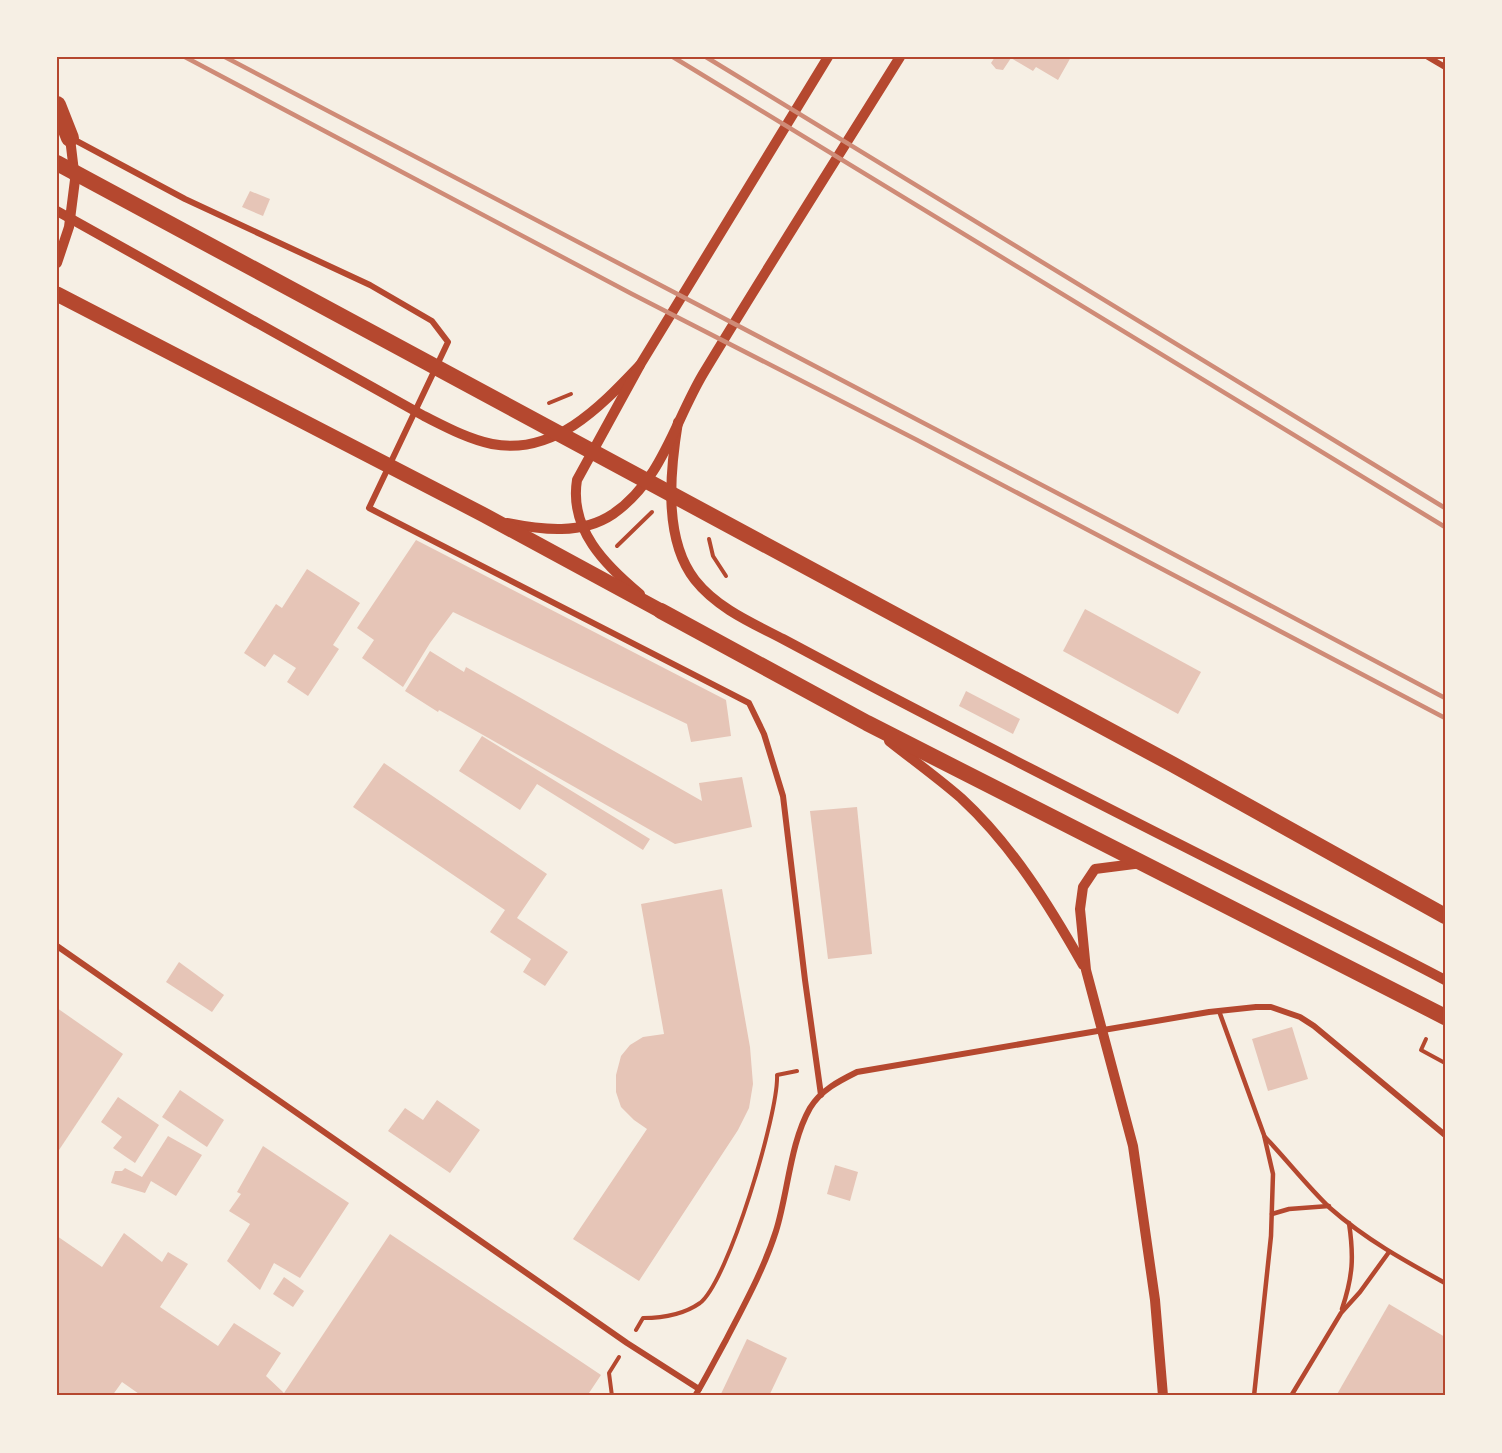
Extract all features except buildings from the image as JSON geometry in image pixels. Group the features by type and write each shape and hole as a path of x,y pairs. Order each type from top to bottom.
{"highway":[{"path":"57,105 70,138"},
{"path":"57,163 1172,764 1445,916"},
{"path":"661,611 867,723 1445,1017"}],"main road":[{"path":"57,294 484,515 661,611"}],"street":[{"path":"661,611 622,579 600,555 582,527 575,501 577,480 640,365 828,57"},
{"path":"484,515 506,523 543,529 582,527 612,515 640,490 655,472 702,376 900,57"},
{"path":"1428,57 1445,67"},
{"path":"57,263 69,227 75,180 70,138"},
{"path":"70,138 185,200 369,285 432,321 448,342 369,508 749,703 764,734 783,796 821,1095"},
{"path":"57,211 424,416 482,441 522,446 555,436 598,408 640,365"},
{"path":"678,422 671,471 676,540 688,571 716,602 930,717 1445,980"},
{"path":"867,723 961,799 995,835 1051,908 1086,970"},
{"path":"1143,863 1095,869 1083,887 1080,909 1086,970 1132,1146 1155,1300 1163,1396"},
{"path":"57,946 627,1343 699,1389"},
{"path":"695,1396 739,1314 776,1232 803,1125 810,1107 835,1082 857,1072 1256,1006 1288,1011 1314,1026 1445,1135"}],"lane":[{"path":"1219,1011 1264,1135 1273,1174 1272,1214 1254,1396"},
{"path":"1264,1135 1329,1206 1348,1223 1389,1252 1445,1283"},
{"path":"1272,1214 1305,1207 1329,1206"},
{"path":"1341,1313 1353,1261 1348,1223"},
{"path":"1291,1396 1341,1313 1360,1292 1389,1252"}],"path":[{"path":"707,532 713,556 726,576"},
{"path":"1426,1039 1421,1050 1445,1063"},
{"path":"612,1396 609,1374 643,1318 658,1318 682,1312 700,1303 709,1293 735,1239 750,1195 777,1095 777,1075 797,1071"}],"railway":[{"path":"185,57 632,294 917,440 1445,718"},
{"path":"225,57 1445,698"},
{"path":"673,57 1445,527"},
{"path":"706,57 1445,508"}]}
